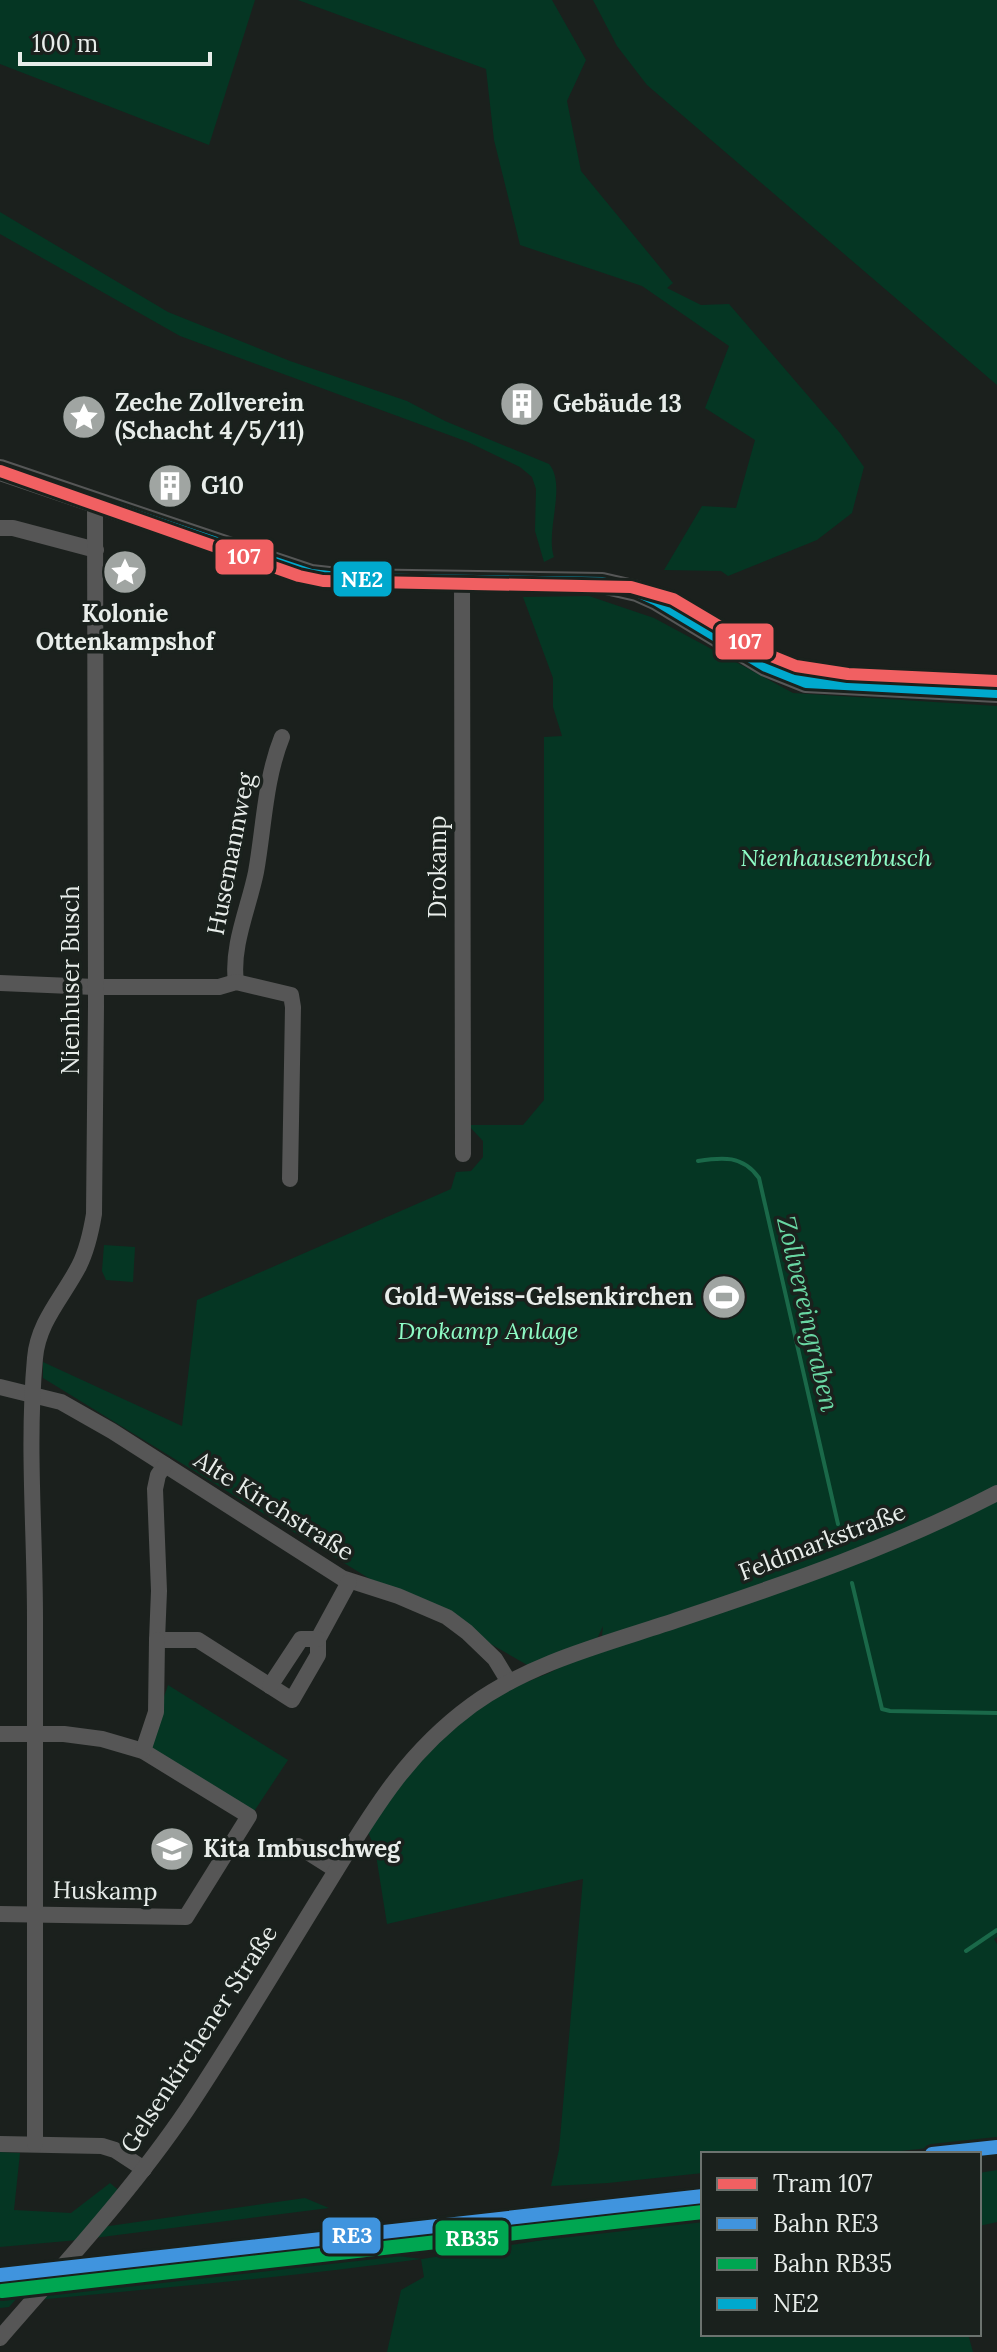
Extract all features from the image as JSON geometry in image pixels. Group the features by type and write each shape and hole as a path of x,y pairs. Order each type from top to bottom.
{"main road":[{"path":"0,470 311,575 334,579 602,583 637,591 657,600 766,666 806,682 997,692"}],"street":[{"name":"Nienhuser Busch","path":"35,2144 35,1588 31,1440 39,1337 48,1315 78,1267 92,1228 95,1191 95,501"},
{"path":"0,528 13,528 96,550"},
{"name":"Drokamp","path":"462,581 463,1154"},
{"name":"Husemannweg","path":"236,982 235,961 256,873 272,763 282,737"},
{"path":"0,983 219,987 236,982 291,995 290,1179"},
{"name":"Alte Kirchstraße","path":"0,1387 61,1402 73,1408 349,1582 398,1596 447,1617 495,1659 509,1682"},
{"path":"0,1734 33,1733 102,1739 143,1751 156,1712 159,1591 155,1489 158,1475 165,1465"},
{"name":"Feldmarkstraße","path":"659,1626 891,1544 997,1493"},
{"path":"157,1640 198,1640 292,1700 318,1655 318,1639 349,1582"},
{"name":"Gelsenkirchener Straße","path":"0,2338 144,2169 186,2110 372,1810 407,1763 451,1721 509,1682 587,1650 659,1626"},
{"path":"270,1686 301,1639 318,1639"},
{"name":"Huskamp","path":"0,1914 186,1917 249,1816 143,1751"},
{"path":"298,1846 336,1870"},
{"path":"0,2144 102,2146 115,2150 144,2169"}],"green space":[{"path":"0,0 255,0 209,145 0,64"},
{"path":"298,0 552,0 586,60 567,101 581,171 673,283 667,288 701,305 729,304 840,433 864,467 852,513 817,540 728,576 721,571 664,570 702,506 736,508 755,440 705,408 729,346 642,286 520,245 494,140 486,69"},
{"path":"593,0 997,0 997,385 647,85 617,46"},
{"path":"0,212 168,312 290,361 407,401 445,421 549,464 556,484 552,534 554,557 544,562 535,531 536,489 532,477 520,467 468,442 180,336 0,234"},
{"path":"589,596 654,618 793,693 997,706 997,1937 994,1939 997,1944 997,2141 890,2152 701,2152 701,2173 551,2186 559,2150 583,1879 387,1924 375,1849 368,1832 391,1791 453,1725 514,1687 601,1646 603,1626 597,1639 529,1666 375,1582 43,1378 43,1362 182,1426 197,1300 451,1189 456,1172 471,1171 483,1157 483,1141 468,1125 523,1125 544,1100 544,737 562,736 553,707 553,678 523,597"},
{"path":"104,1245 135,1247 133,1282 106,1280 102,1271"},
{"path":"168,1685 288,1760 253,1813 146,1749"},
{"path":"0,2152 20,2153 14,2210 71,2213 110,2183 123,2194 78,2240 0,2247"},
{"path":"997,2170 997,2222 981,2226 981,2173"},
{"path":"305,2198 329,2208 94,2238 102,2227"},
{"path":"701,2215 701,2336 969,2336 973,2352 387,2352 401,2290 424,2277 421,2259 37,2300 62,2275 349,2250 422,2259"},
{"path":"35,2278 9,2307 0,2308 0,2282"}],"waterway":[{"name":"Zollvereingraben","path":"698,1161 732,1159 746,1165 759,1178 838,1524"},
{"name":"Zollvereingraben","path":"852,1583 882,1709 997,1713"},
{"name":"Zollvereingraben","path":"966,1951 997,1930"}],"tram line":[{"name":"107","path":"0,471 299,576 323,581 631,587 673,599 764,653 796,666 848,674 997,681"}],"rail line":[{"name":"RE3","path":"951,2152 997,2147"},
{"name":"RE3","path":"0,2275 701,2196"},
{"name":"RB35","path":"2,2291 701,2212"}],"transit line":[{"name":"NE2","path":"0,470 311,575 347,579 602,583 637,591 657,600 766,666 806,682 997,692"}],"place":[{"name":"Gebäude 13","path":"522,404"},
{"name":"Zeche Zollverein (Schacht 4/5/11)","path":"84,417"},
{"name":"G10","path":"170,486"},
{"name":"Kolonie Ottenkampshof","path":"125,572"},
{"name":"Gold-Weiss-Gelsenkirchen","path":"724,1297"},
{"name":"Kita Imbuschweg","path":"172,1849"}],"park label":[{"name":"Nienhausenbusch","path":"836,858"},
{"name":"Drokamp Anlage","path":"488,1331"}]}
